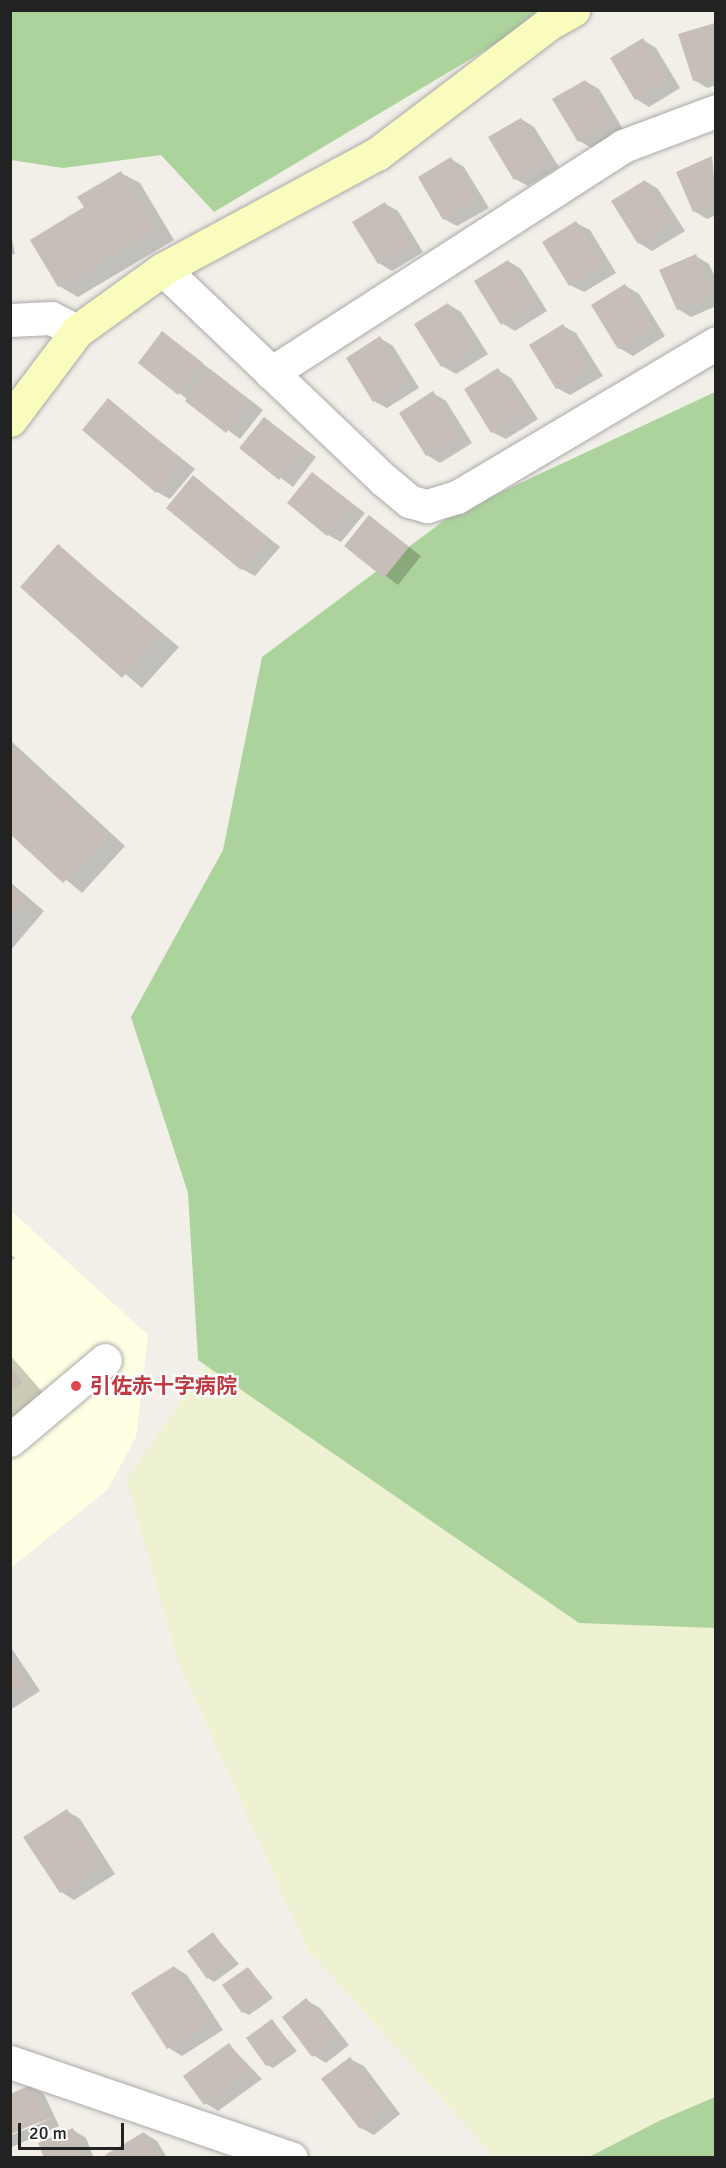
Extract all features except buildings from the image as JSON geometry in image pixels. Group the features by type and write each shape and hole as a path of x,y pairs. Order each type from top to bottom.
{"street":[{"path":"10,420 77,331 163,269 377,154 548,24 573,10"},
{"path":"271,373 623,146 716,111"},
{"path":"163,269 384,480 409,501 427,506 458,497 716,343"},
{"path":"10,320 51,318 77,331"},
{"path":"10,1440 105,1360"},
{"path":"10,2062 291,2157"}],"shaded area":[{"name":"引佐赤十字病院","path":"10,1210 148,1335 136,1437 108,1489 11,1568"},
{"path":"206,1365 589,1624 715,1619 715,2097 589,2157 494,2157 307,1949 177,1659 126,1480"}],"green space":[{"path":"11,11 551,11 214,212 161,155 63,168 11,160"},
{"path":"715,392 715,1628 579,1623 198,1360 188,1193 131,1017 223,850 262,657 450,516"},
{"path":"715,2097 715,2157 589,2157 661,2120"}],"place":[{"name":"引佐赤十字病院","path":"76,1386"}]}
